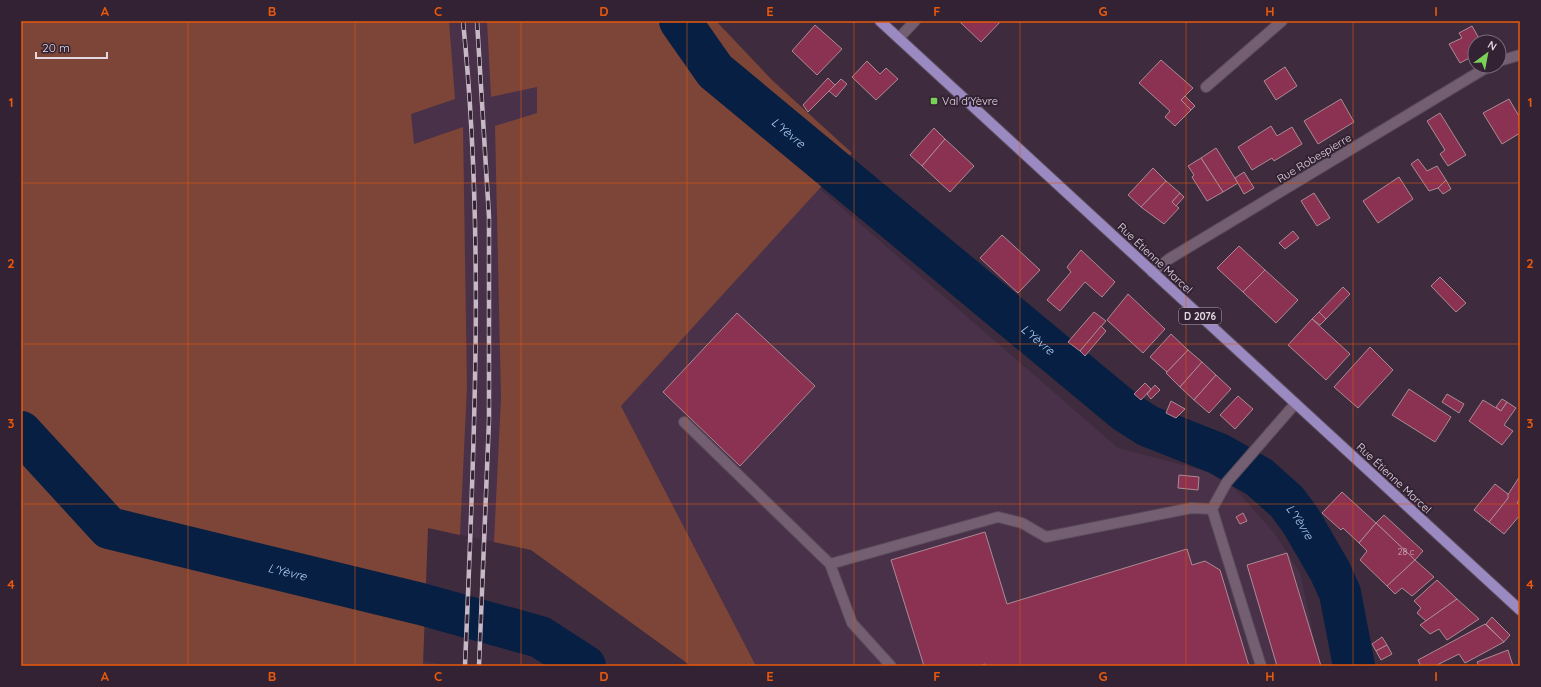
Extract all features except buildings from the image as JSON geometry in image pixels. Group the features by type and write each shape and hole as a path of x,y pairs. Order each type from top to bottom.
{"main road":[{"name":"Rue Étienne Marcel","path":"880,21 1520,610"}],"street":[{"path":"899,38 915,21"},
{"path":"1206,87 1282,21"},
{"path":"1507,59 1520,55"},
{"name":"Rue Robespierre","path":"1152,272 1169,259 1475,74"},
{"path":"1261,666 1212,509 1227,482 1295,404"},
{"path":"684,422 830,564 852,623 891,666"},
{"path":"830,564 998,517 1022,523 1046,537 1191,508 1212,509"}],"shaded area":[{"path":"21,21 449,21 455,99 411,114 414,144 463,127 467,387 460,535 428,528 423,666 21,666"},
{"path":"398,21 534,21 537,34 539,314 531,550 428,528"},
{"path":"487,21 716,21 773,81 852,153 621,406 756,666 691,666 531,550 494,542 501,398 495,126 537,113 537,87 491,97"},
{"path":"819,188 1118,448 1218,474 1237,491 1275,534 1300,573 1320,666 756,666 621,406"},
{"path":"423,661 452,666 423,666"}],"waterway":[{"name":"L'Yèvre","path":"680,21 715,71 1126,412 1148,426 1219,454 1259,477 1287,502 1301,521 1330,571 1340,593 1354,666"},
{"name":"L'Yèvre","path":"21,432 109,528 421,604 540,637 585,666"}],"railway":[{"path":"463,21 470,102 476,263 476,344 472,505 465,666"},
{"path":"477,21 489,217 489,420 479,666"}],"place":[{"name":"Val d'Yèvre","path":"934,101"}]}
